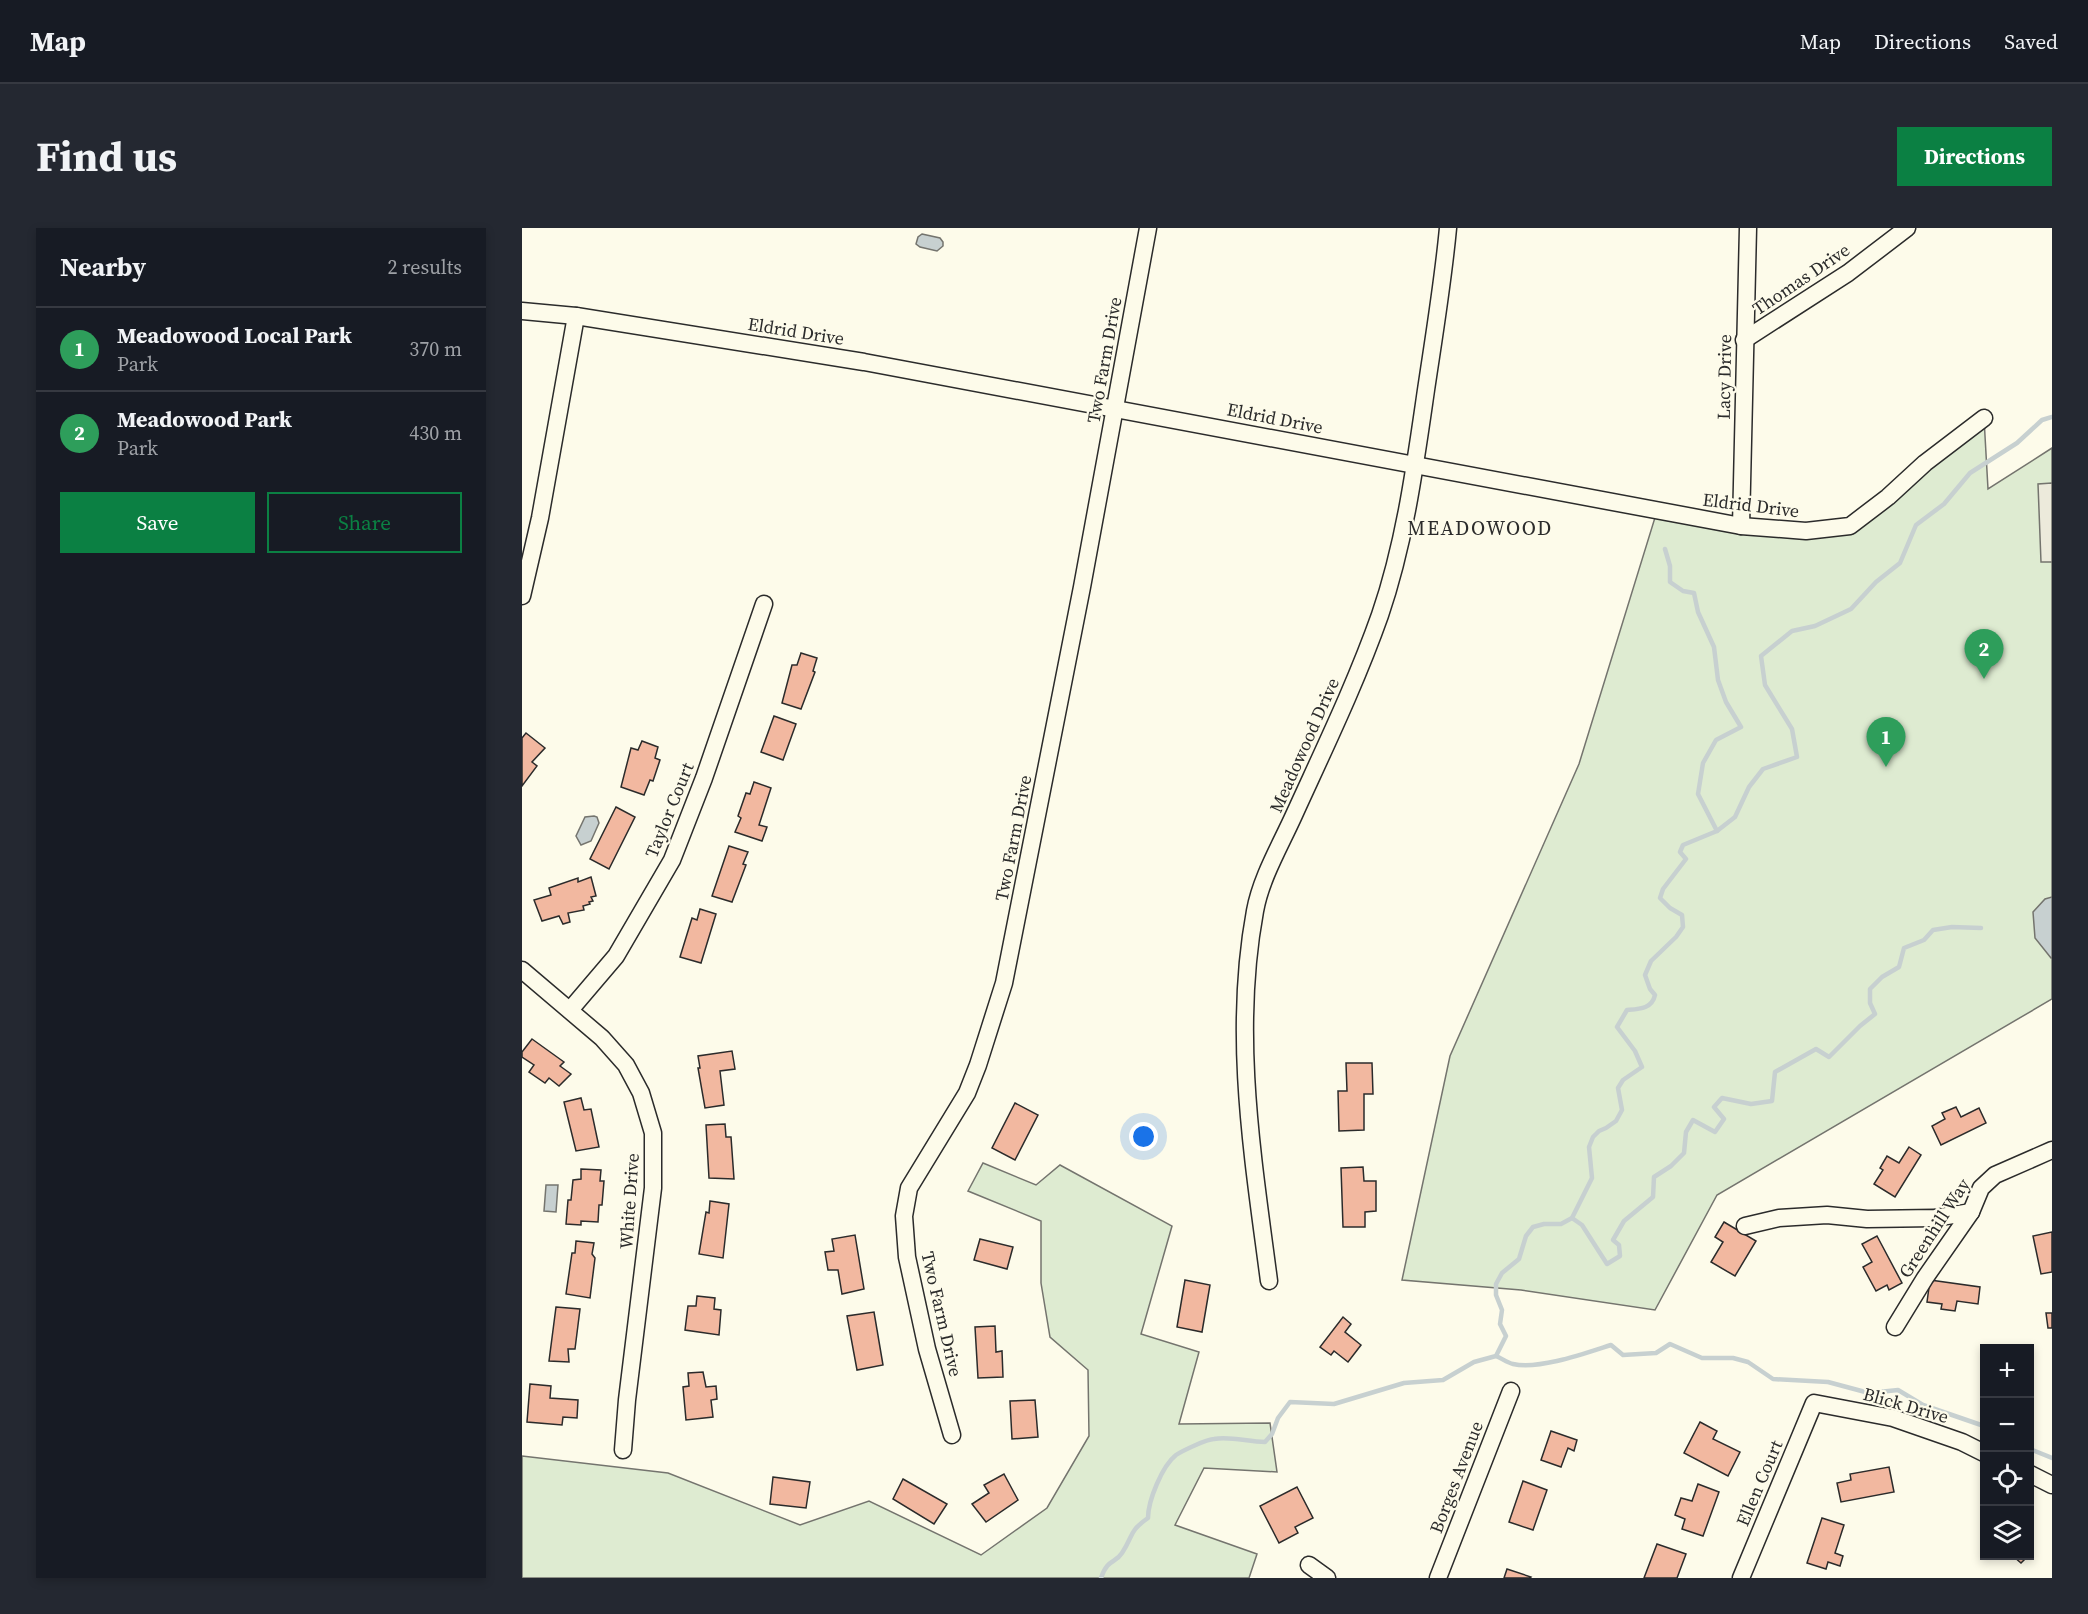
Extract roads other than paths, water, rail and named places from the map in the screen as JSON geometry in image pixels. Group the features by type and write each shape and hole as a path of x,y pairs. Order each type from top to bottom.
{"street":[{"name":"Two Farm Drive","path":"952,1434 921,1320 907,1257 904,1216 909,1188 967,1093 1004,983 1080,599 1148,228"},
{"name":"Meadowood Drive","path":"1269,1281 1250,1133 1244,1038 1247,970 1256,908 1267,874 1347,696 1380,614 1399,545 1416,465 1448,228"},
{"name":"Lacy Drive","path":"1741,526 1748,228"},
{"name":"Thomas Drive","path":"1744,340 1848,273 1906,228"},
{"name":"Eldrid Drive","path":"522,311 576,316 857,360 1741,526 1806,531 1850,526 1888,497 1925,463 1984,418"},
{"path":"522,596 540,518 576,316"},
{"name":"Taylor Court","path":"570,1010 616,956 672,860 704,778 764,604"},
{"name":"White Drive","path":"522,970 602,1038 626,1065 641,1093 653,1133 653,1188 623,1450"},
{"name":"Greenhill Way","path":"1896,1327 1925,1278 1971,1212 1981,1188 1995,1175 2052,1150"},
{"path":"1745,1226 1779,1218 1827,1215 1867,1219 1935,1218 1971,1212"},
{"name":"Borges Avenue","path":"1438,1578 1511,1391"},
{"name":"Blick Drive","path":"1814,1403 1893,1418 1962,1442 1982,1452"},
{"name":"Ellen Court","path":"1741,1578 1814,1403"},
{"path":"2034,1476 2052,1485"},
{"path":"1309,1564 1327,1578"}],"waterway":[{"path":"1101,1578 1106,1567 1122,1553 1134,1530 1148,1518 1150,1503 1161,1475 1179,1453 1214,1439 1265,1442 1290,1402 1334,1404 1404,1383 1443,1380 1474,1362 1496,1356 1506,1336 1500,1324 1502,1310 1496,1295 1496,1284 1502,1273 1519,1259 1526,1236 1533,1227 1544,1224 1561,1224 1572,1218 1592,1178 1589,1147 1593,1137 1616,1121 1622,1110 1618,1088 1623,1080 1642,1067 1635,1051 1617,1027 1627,1010 1648,1006 1653,1000 1655,995 1645,975 1651,961 1683,927 1682,915 1660,898 1663,889 1686,859 1680,852 1683,845 1717,831 1735,817 1749,787 1763,769 1797,757 1792,729 1765,685 1761,656 1792,631 1815,626 1851,609 1876,582 1900,563 1916,525 1944,504 1970,473 2017,443 2042,420 2052,417"},
{"path":"1665,549 1670,566 1670,582 1683,591 1694,593 1698,612 1714,647 1718,680 1726,702 1741,727 1716,740 1703,763 1698,794 1717,831"},
{"path":"1572,1218 1582,1225 1607,1264 1620,1256 1619,1245 1613,1240 1624,1221 1653,1197 1654,1177 1671,1166 1684,1153 1686,1132 1693,1120 1715,1132 1724,1119 1714,1107 1722,1098 1751,1104 1772,1101 1775,1072 1816,1049 1829,1057 1875,1014 1870,1003 1870,989 1882,977 1899,967 1904,948 1924,940 1933,930 1952,927 1981,928"},
{"path":"1496,1356 1513,1364 1536,1365 1562,1360 1611,1345 1623,1355 1656,1353 1670,1344 1702,1358 1733,1358 1748,1362 1773,1379 1828,1382 1869,1393 1898,1390 1923,1405 1980,1425"},
{"path":"2034,1451 2052,1458"}],"place":[{"name":"Meadowood Park","path":"1984,679"},
{"name":"Meadowood Local Park","path":"1886,767"}],"district":[{"name":"MEADOWOOD","path":"1480,528"}]}
